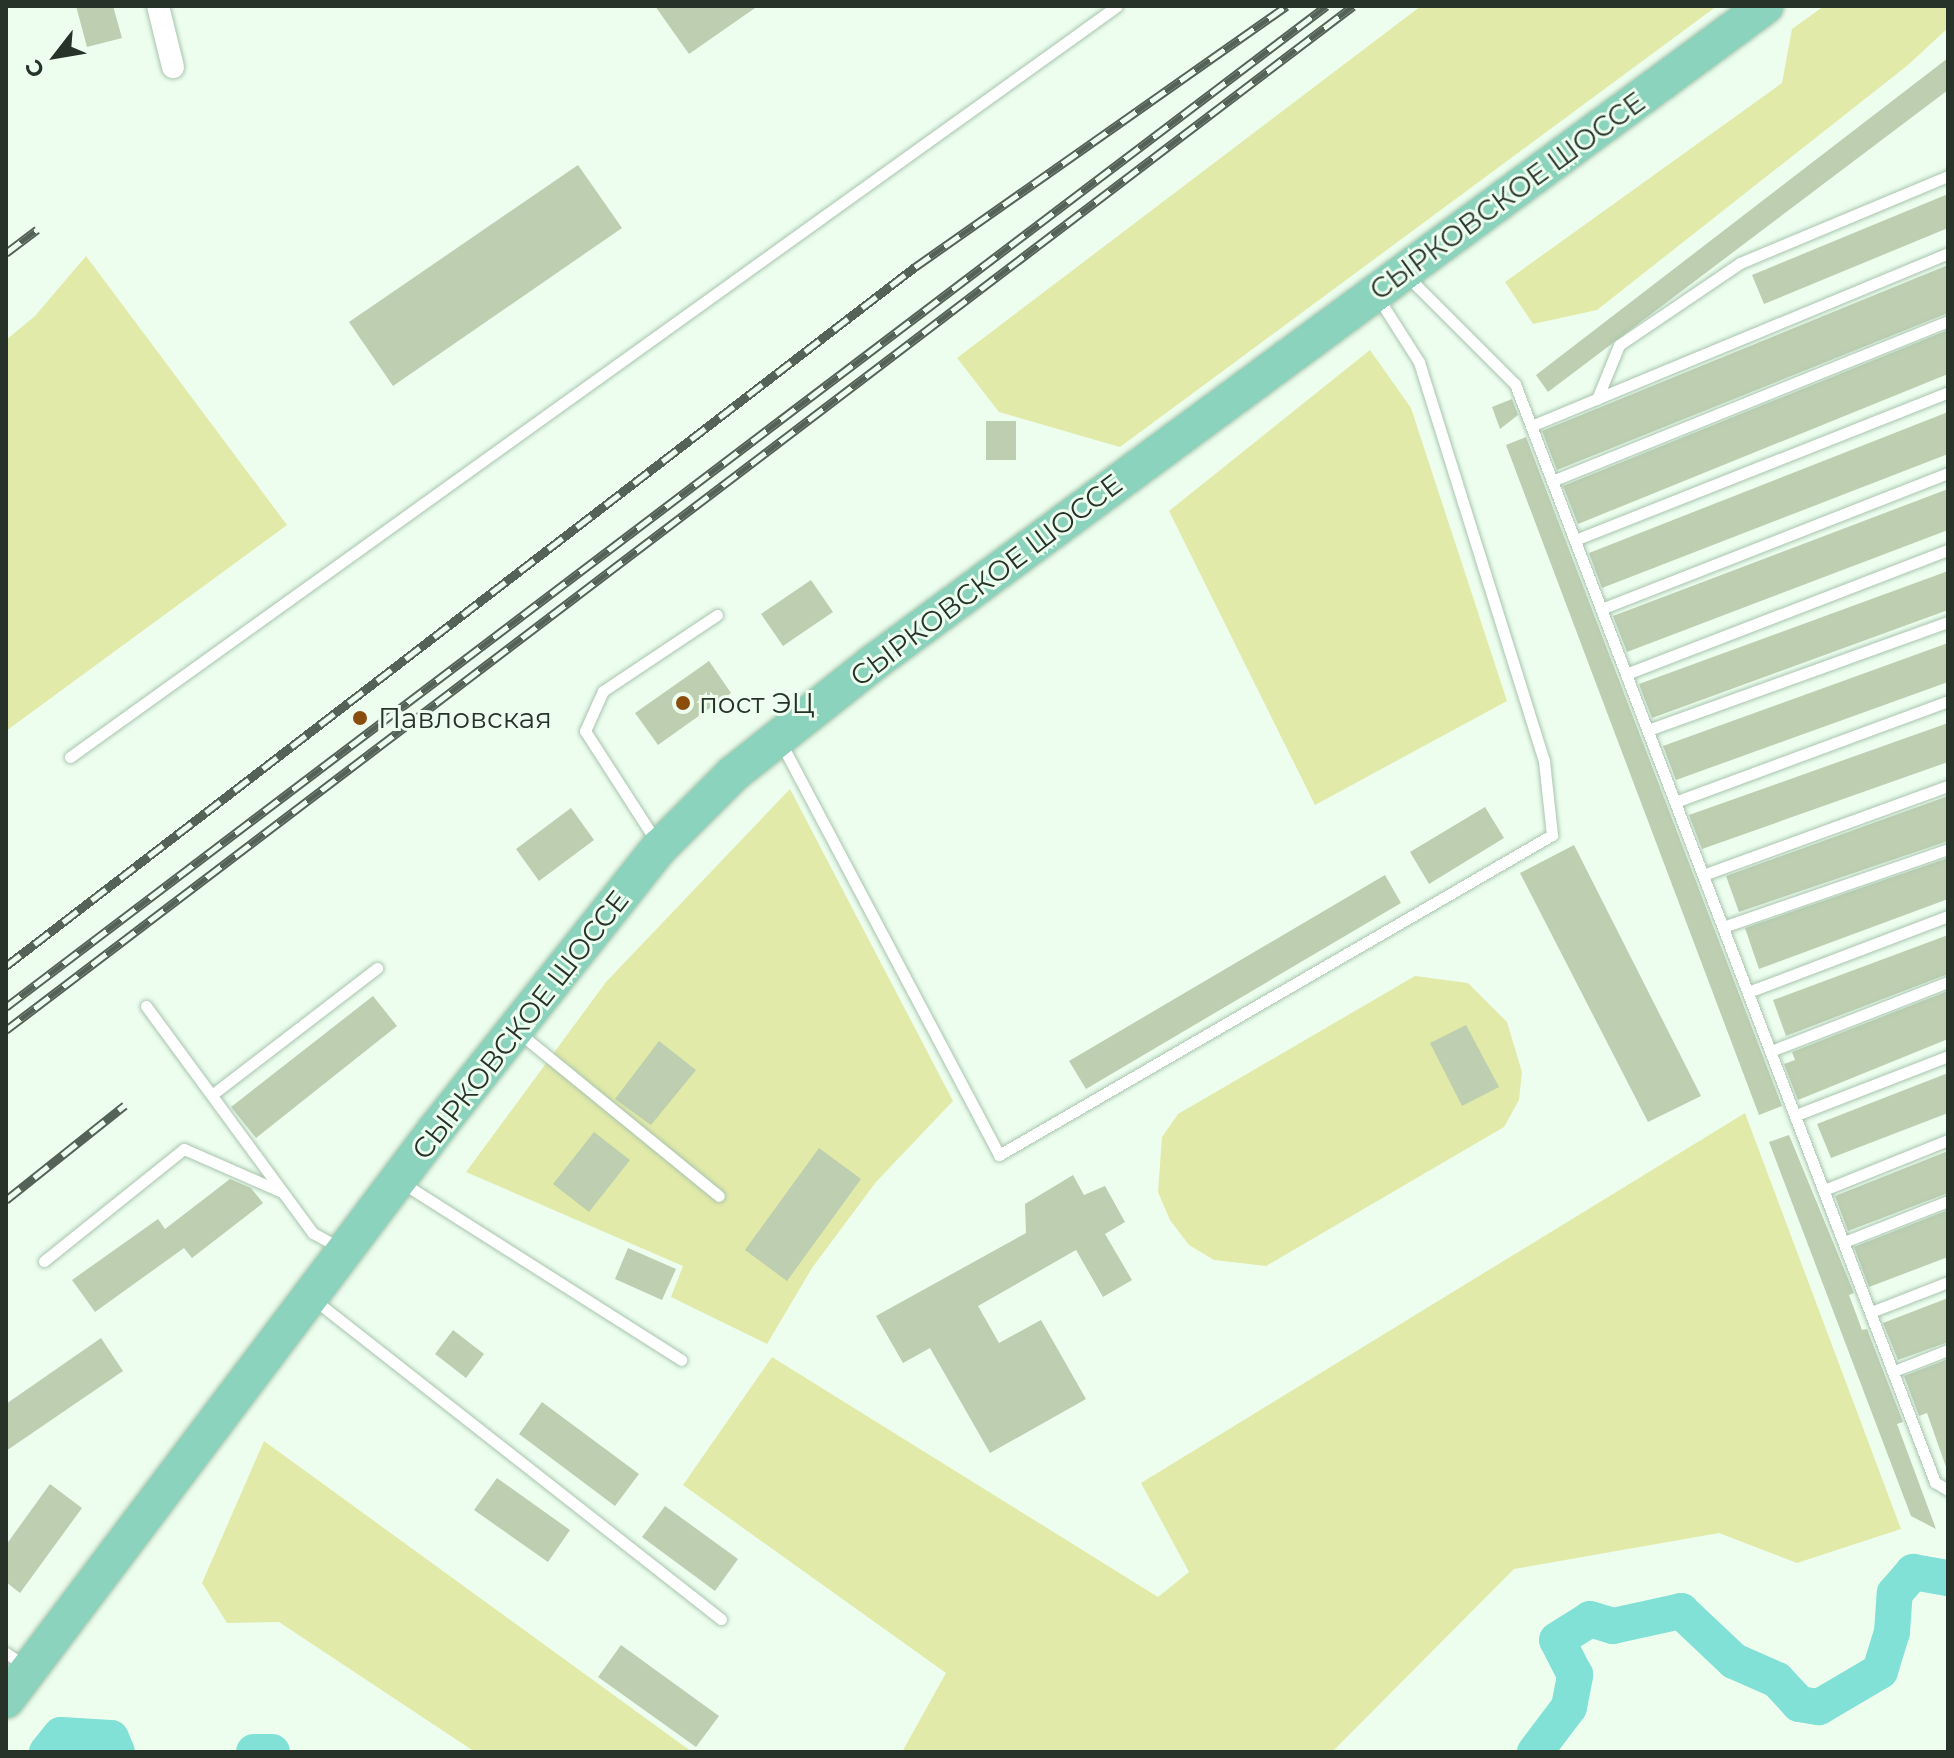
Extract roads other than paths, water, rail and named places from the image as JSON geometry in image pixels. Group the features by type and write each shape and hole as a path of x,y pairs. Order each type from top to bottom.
{"main road":[{"name":"СЫРКОВСКОЕ ШОССЕ","path":"6,1700 18,1661 311,1297 660,847 777,736 1765,6"}],"street":[{"path":"158,6 173,67"}],"lane":[{"path":"70,757 1117,6"},
{"path":"1597,399 1619,345 1740,263 1948,176"},
{"path":"1531,426 1948,253"},
{"path":"1389,283 1515,384 1935,1482 1948,1490"},
{"path":"777,736 999,1155 1552,835 1544,761 1419,362 1389,283"},
{"path":"1552,481 1948,321"},
{"path":"1575,540 1948,392"},
{"path":"1601,609 1948,473"},
{"path":"1626,674 1948,550"},
{"path":"660,847 585,731 603,691 717,615"},
{"path":"1648,730 1948,622"},
{"path":"1675,802 1948,701"},
{"path":"1703,875 1948,786"},
{"path":"1723,927 1948,849"},
{"path":"1748,992 1948,916"},
{"path":"213,1094 377,968"},
{"path":"1771,1051 1948,982"},
{"path":"146,1006 313,1233 346,1251"},
{"path":"516,1030 719,1196"},
{"path":"1796,1115 1948,1056"},
{"path":"1824,1190 1948,1140"},
{"path":"44,1261 184,1149 285,1194"},
{"path":"400,1181 681,1360"},
{"path":"1844,1242 1948,1201"},
{"path":"1871,1312 1948,1282"},
{"path":"311,1297 721,1619"},
{"path":"1894,1371 1948,1350"}],"waterway":[{"path":"1535,1752 1569,1707 1575,1675 1557,1640 1590,1619 1613,1626 1681,1611 1734,1661 1777,1680 1799,1704 1819,1707 1880,1671 1892,1632 1895,1593 1913,1572 1948,1578"},
{"path":"47,1752 61,1735 111,1738 117,1752"},
{"path":"254,1752 272,1752"}],"railway":[{"path":"6,966 915,267 1287,6"},
{"path":"6,1007 1326,6"},
{"path":"6,1030 1353,6"},
{"path":"6,253 37,230"},
{"path":"6,1200 125,1105"}],"place":[{"name":"пост ЭЦ","path":"683,703"},
{"name":"Павловская","path":"360,718"}]}
